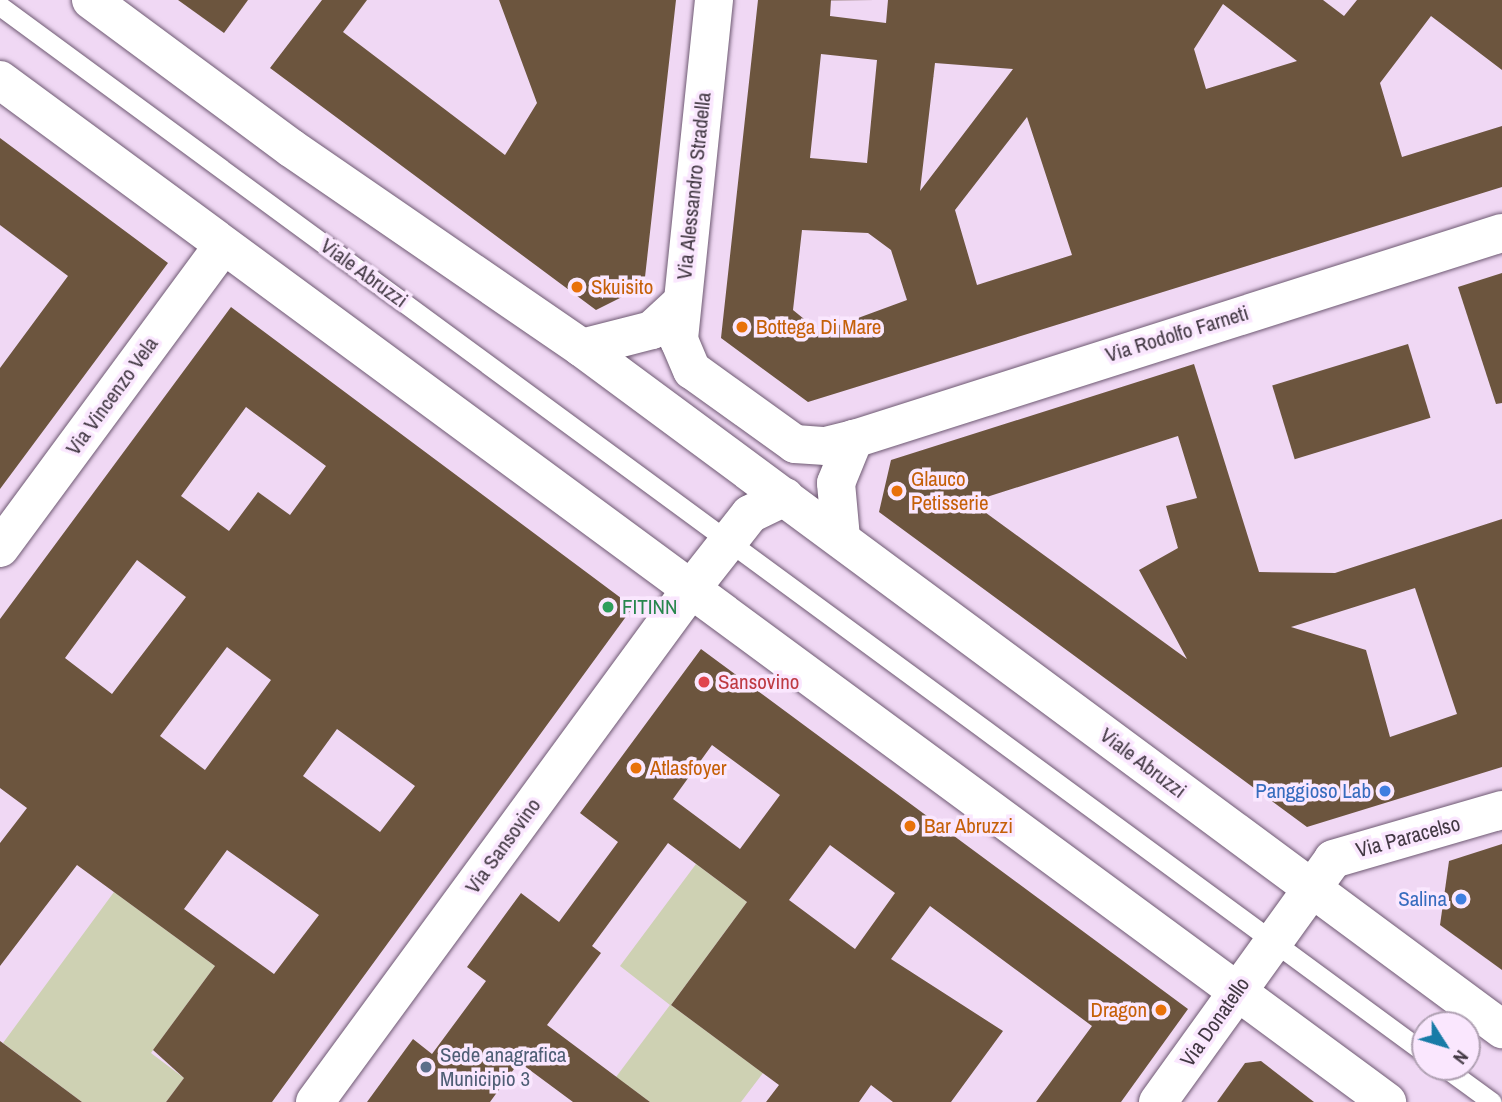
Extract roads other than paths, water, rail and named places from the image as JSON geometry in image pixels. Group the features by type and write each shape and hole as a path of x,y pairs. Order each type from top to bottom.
{"main road":[{"name":"Viale Abruzzi","path":"91,0 291,148 582,348 1502,1029"},
{"name":"Via Alessandro Stradella","path":"714,0 679,340 692,369 784,438 809,447"},
{"path":"0,80 1387,1102"},
{"name":"Via Rodolfo Farneti","path":"809,447 854,439 1502,233"},
{"name":"Via Vincenzo Vela","path":"0,548 223,244"},
{"path":"582,348 652,330 681,302"},
{"path":"841,538 836,483 854,439"},
{"path":"691,589 729,538 762,503 785,497"},
{"name":"Via Sansovino","path":"315,1102 691,589"},
{"name":"Via Paracelso","path":"1272,943 1333,859 1356,848 1502,810"},
{"name":"Via Donatello","path":"1158,1102 1272,943"}],"lane":[{"name":"Viale Abruzzi","path":"0,6 729,538 1411,1044"},
{"path":"1463,1081 1492,1102"}],"place":[{"name":"Skuisito","path":"577,287"},
{"name":"Bottega Di Mare","path":"742,327"},
{"name":"Glauco Petisserie","path":"897,491"},
{"name":"FITINN","path":"608,607"},
{"name":"Sansovino","path":"704,682"},
{"name":"Atlasfoyer","path":"636,768"},
{"name":"Panggioso Lab","path":"1385,791"},
{"name":"Bar Abruzzi","path":"910,826"},
{"name":"Salina","path":"1461,899"},
{"name":"Dragon","path":"1161,1010"},
{"name":"Sede anagrafica Municipio 3","path":"426,1067"}]}
